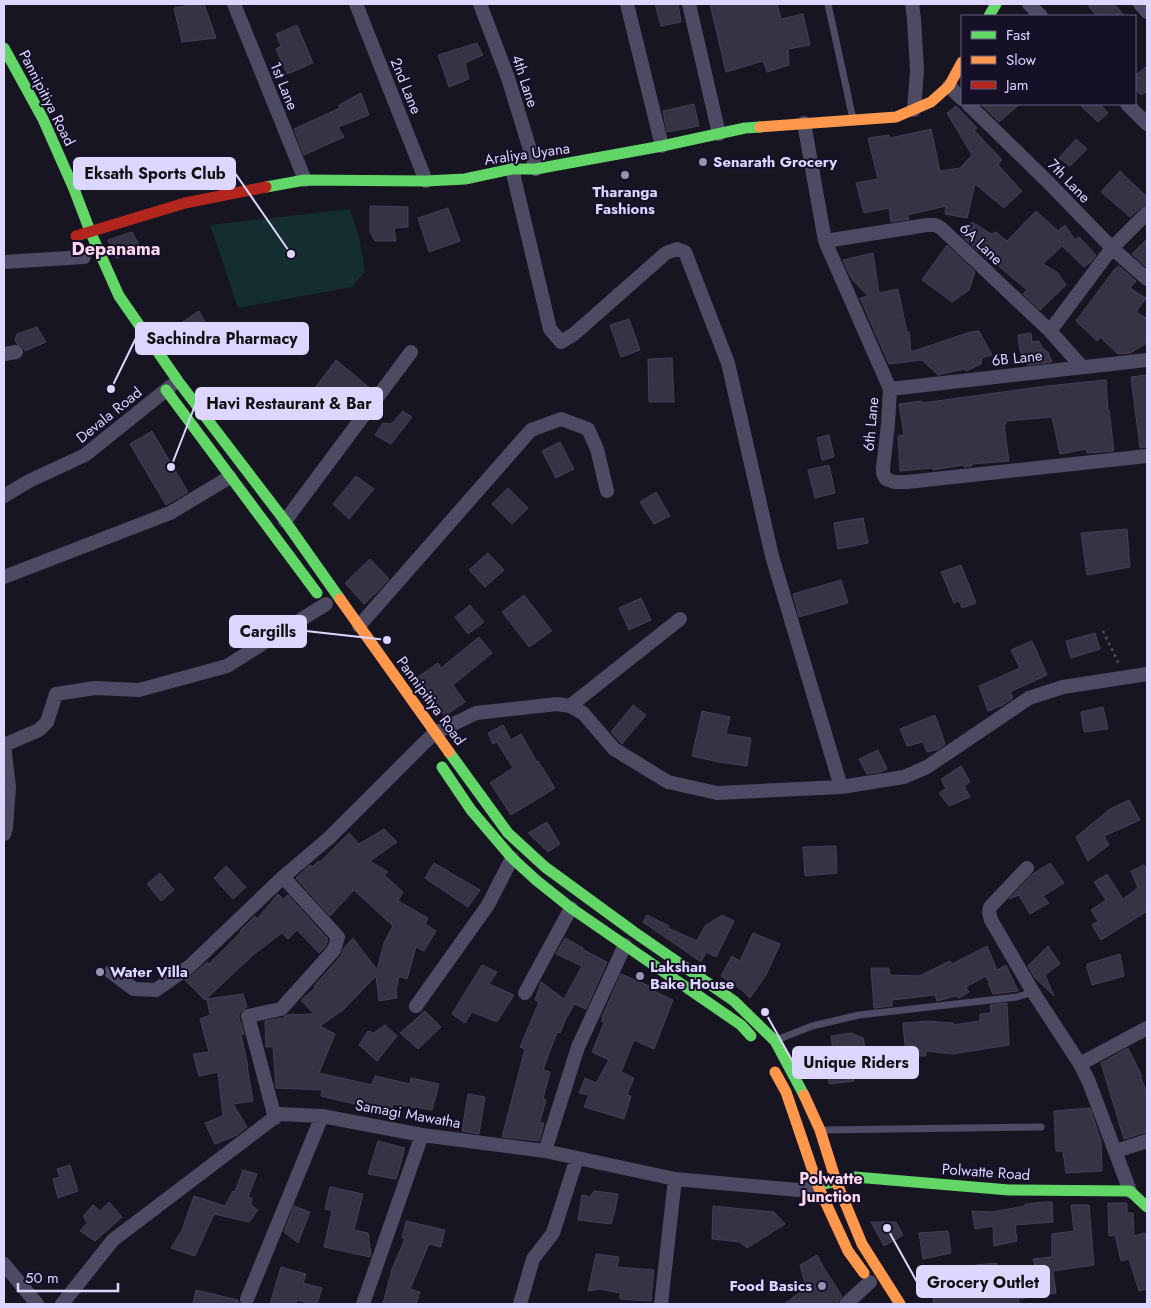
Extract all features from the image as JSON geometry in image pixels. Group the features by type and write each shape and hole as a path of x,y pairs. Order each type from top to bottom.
{"main road":[{"path":"990,15 996,4"},
{"name":"Pannipitiya Road","path":"4,48 43,118 119,296 178,381 285,521 359,626 471,810 512,858 571,908 741,1025 762,1047"},
{"name":"Araliya Uyana","path":"86,260 74,232 90,231 185,203 304,180 426,181 465,179 512,169 536,169 662,146 745,128 896,117 931,102 949,86 961,64"},
{"path":"163,386 329,608"},
{"name":"Pannipitiya Road","path":"429,743 508,833 545,867 634,932 734,1001 775,1041 797,1081 820,1130 836,1180 862,1244 900,1304"},
{"path":"770,1062 786,1092 818,1186 848,1251 873,1286"},
{"name":"Polwatte Road","path":"818,1186 836,1180 855,1177 1009,1190 1130,1190"},
{"path":"1130,1190 1147,1208"}],"street":[{"name":"1st Lane","path":"234,4 304,180"},
{"name":"2nd Lane","path":"356,4 426,181"},
{"name":"4th Lane","path":"480,4 508,78 536,169"},
{"path":"627,4 662,146"},
{"path":"689,4 719,134"},
{"path":"912,4 917,70 914,110"},
{"path":"1029,4 1040,15"},
{"path":"1140,4 1147,12"},
{"path":"949,86 961,98"},
{"name":"7th Lane","path":"969,105 1112,248 1147,279"},
{"path":"1128,105 1147,123"},
{"name":"6th Lane","path":"804,123 825,241 890,389 883,474 886,479 894,482 1147,456"},
{"path":"512,169 550,329 561,342 574,334 666,253 677,249 685,252 728,363 772,556 841,787"},
{"path":"1050,331 1112,248 1147,213"},
{"name":"6A Lane","path":"825,241 927,224 942,228 1050,331 1082,367"},
{"path":"4,262 86,260"},
{"path":"285,521 411,352"},
{"name":"6B Lane","path":"890,389 1147,360"},
{"name":"Devala Road","path":"4,496 29,481 85,456 163,386 178,381"},
{"path":"359,626 531,430 561,420 588,429 597,449 607,491"},
{"path":"4,577 170,513 230,476"},
{"path":"4,834 9,787 4,745 39,730 47,722 56,694 95,688 139,690 227,666 329,608"},
{"path":"570,706 680,620"},
{"path":"111,972 134,989 156,990 190,966 283,877 329,838 429,743 476,712 557,704 570,706 583,713 614,749 668,782 717,793 841,787 904,777 928,766 1029,698 1062,687 1147,674"},
{"path":"416,1006 488,905 512,858"},
{"path":"1027,868 990,907 988,912 1033,992 1080,1064 1089,1082 1130,1190"},
{"path":"275,1118 248,1016 281,1009 334,950 338,937 283,877"},
{"path":"525,993 571,908"},
{"path":"546,1151 578,1047 625,945"},
{"path":"1080,1064 1147,1028"},
{"name":"Samagi Mawatha","path":"62,1304 113,1240 279,1114 322,1116 422,1135 546,1151 675,1179 798,1190 818,1186"},
{"path":"247,1299 322,1116"},
{"path":"363,1304 422,1135"},
{"path":"1116,1152 1147,1141"},
{"path":"520,1304 533,1259 552,1233 577,1158"},
{"path":"661,1304 675,1179"},
{"path":"4,1264 37,1304"},
{"path":"846,1304 873,1286"}],"lane":[{"path":"828,4 853,120"},
{"path":"775,1041 812,1026 859,1015 1017,997 1033,992"},
{"path":"820,1130 1041,1127"}],"path":[{"path":"1103,631 1124,677"}],"green space":[{"path":"350,209 359,237 365,271 352,287 238,308 210,225"}],"building":[{"path":"204,4 216,38 182,42 174,8"},
{"path":"655,4 678,4 681,22 661,26"},
{"path":"710,4 777,4 781,19 803,14 810,45 788,49 789,65 767,72 763,61 726,72"},
{"path":"1087,4 1114,4 1124,15 1096,15"},
{"path":"297,25 313,63 287,74 276,49 281,46 276,34"},
{"path":"477,43 483,55 465,63 469,79 449,87 438,55"},
{"path":"1147,66 1147,91 1141,95 1136,90 1136,75"},
{"path":"361,93 369,115 338,127 344,137 304,155 294,129 340,108 339,105"},
{"path":"694,104 699,126 667,132 663,111"},
{"path":"982,105 1019,105 999,122"},
{"path":"1080,105 1101,105 1108,113 1098,122"},
{"path":"956,106 977,128 974,130 1002,160 998,165 1022,191 1004,208 975,184 967,218 945,214 946,206 907,215 909,219 891,222 889,208 864,213 856,183 878,179 868,138 889,135 890,138 931,129 940,171 960,168 972,155 947,113"},
{"path":"1076,139 1087,149 1070,166 1059,158"},
{"path":"1120,171 1147,197 1147,204 1130,217 1101,192"},
{"path":"370,206 408,207 408,227 394,228 396,241 375,241 370,232"},
{"path":"448,208 460,241 429,252 418,218"},
{"path":"1036,211 1058,231 1065,225 1075,240 1079,237 1096,255 1084,267 1062,246 1043,264 1057,272 1066,285 1040,310 1023,294 1027,290 990,259 989,261 961,235 972,222 991,234 996,232 1007,241"},
{"path":"132,232 142,250 116,258 108,240"},
{"path":"1147,239 1147,268 1132,254"},
{"path":"947,245 975,272 969,290 952,302 922,280"},
{"path":"873,253 879,293 898,289 907,332 909,332 911,352 970,332 979,331 992,355 982,358 981,364 966,371 964,369 938,375 922,360 889,364 860,298 868,296 851,278 843,260"},
{"path":"1119,266 1136,281 1130,288 1146,298 1136,312 1147,319 1147,343 1130,353 1118,354 1100,337 1097,341 1076,321"},
{"path":"199,311 213,336 192,354 175,327"},
{"path":"629,319 640,350 621,357 610,325"},
{"path":"37,327 46,342 25,351 15,340 17,334"},
{"path":"1031,333 1032,342 1039,341 1043,349 1048,352 1052,362 1028,365 1020,351 1018,335"},
{"path":"672,358 674,402 649,402 648,359"},
{"path":"336,360 371,389 349,414 312,392"},
{"path":"1147,375 1147,447 1140,448 1131,377"},
{"path":"1106,380 1114,451 1087,453 1086,449 1060,454 1052,417 1006,421 1004,425 1009,461 933,470 932,468 900,471 898,436 904,435 899,404 922,401 922,403"},
{"path":"403,411 412,417 391,444 375,435 383,423 391,424"},
{"path":"152,431 188,492 166,505 130,444"},
{"path":"829,435 834,457 822,460 817,438"},
{"path":"560,442 574,469 556,478 542,451"},
{"path":"829,465 835,493 815,498 808,470"},
{"path":"356,476 374,489 349,519 333,504"},
{"path":"508,488 528,508 512,524 492,504"},
{"path":"656,492 670,516 654,524 640,502"},
{"path":"863,518 868,543 838,549 834,523"},
{"path":"1127,529 1130,567 1087,575 1081,533"},
{"path":"488,553 504,570 485,587 469,570"},
{"path":"370,559 389,579 364,604 345,583"},
{"path":"961,565 976,603 962,608 959,601 954,603 941,572"},
{"path":"841,580 848,603 799,617 793,594"},
{"path":"524,595 552,631 529,647 502,612"},
{"path":"641,598 651,620 629,630 619,608"},
{"path":"470,605 484,622 468,634 455,617"},
{"path":"1095,633 1100,649 1071,658 1066,641"},
{"path":"479,637 492,653 453,685 465,702 445,716 418,677 438,663 441,668"},
{"path":"1032,641 1047,675 1010,692 1013,698 1003,705 988,711 979,686 1020,668 1011,650"},
{"path":"633,705 646,715 622,744 611,732"},
{"path":"1103,707 1108,729 1084,732 1081,712"},
{"path":"702,711 730,717 726,734 751,738 747,766 692,756"},
{"path":"935,715 945,744 939,749 927,752 923,742 907,746 900,729"},
{"path":"503,725 511,740 521,734 555,788 511,815 490,783 513,768 497,742 493,744 488,733"},
{"path":"878,750 887,769 867,774 859,759"},
{"path":"961,766 970,782 964,786 970,797 949,806 939,793 946,789 941,779"},
{"path":"1129,800 1140,820 1104,836 1109,845 1088,861 1076,837 1110,809"},
{"path":"547,822 560,844 548,852 528,833"},
{"path":"384,829 397,842 370,861 388,872 384,875 403,892 398,901 428,918 425,924 436,931 424,951 416,947 407,979 399,976 396,990 397,998 379,1001 376,976 343,1010 320,1026 335,1034 319,1073 372,1085 375,1076 410,1084 411,1078 439,1084 432,1110 393,1104 391,1112 355,1102 355,1104 321,1096 322,1090 276,1088 273,1047 266,1047 265,1021 283,1018 287,1015 314,1014 301,1000 315,988 314,986 341,956 344,948 353,938 377,970 384,943 393,926 354,890 330,916 296,878 310,865 312,867 320,862 349,833 359,844"},
{"path":"836,846 837,873 805,876 803,847"},
{"path":"434,863 480,890 468,907 425,878"},
{"path":"1050,863 1064,883 1043,896 1049,903 1030,914 1019,895 1009,899 1033,874"},
{"path":"1144,865 1147,871 1147,911 1101,940 1092,925 1098,921 1091,910 1106,900 1094,882 1107,874 1123,899 1138,888 1131,871"},
{"path":"226,866 246,887 233,899 214,878"},
{"path":"160,873 174,890 161,901 147,884"},
{"path":"278,894 283,899 288,895 328,939 326,946 319,953 297,930 288,939 282,933 254,954 205,1000 185,980 207,962 209,964 255,916 257,919"},
{"path":"647,915 669,926 668,928 697,941 705,926 722,915 734,921 716,957 706,952 701,962 643,922"},
{"path":"753,933 780,944 766,975 750,998 742,990 721,976 732,956 740,961"},
{"path":"565,938 607,962 586,1009 574,1004 560,1033 557,1032 543,1070 550,1072 543,1099 546,1100 540,1122 544,1123 539,1141 502,1137 525,1049 520,1047 539,1002 535,1000 541,982 564,999 582,966 556,954"},
{"path":"987,946 997,970 1006,965 1018,991 993,994 986,976 966,987 969,992 959,998 956,996 937,1001 935,995 892,1000 892,1006 874,1008 871,968 889,968 890,975 919,976 950,961 952,964"},
{"path":"1048,946 1060,964 1045,975 1054,996 1035,978 1028,966"},
{"path":"1120,954 1124,976 1092,985 1087,964"},
{"path":"482,965 497,972 489,984 514,995 497,1022 472,1012 465,1023 452,1014"},
{"path":"621,974 649,986 648,988 673,1000 654,1049 634,1040 621,1072 634,1078 627,1095 631,1096 624,1119 584,1107 589,1095 579,1093 585,1078 596,1083 609,1060 592,1052 604,1023 601,1021 602,1017"},
{"path":"243,994 247,1007 239,1013 239,1018 244,1034 241,1035 253,1101 233,1104 247,1127 237,1135 215,1144 205,1123 223,1116 218,1072 199,1076 193,1054 209,1052 200,1019 210,1015 207,999"},
{"path":"1007,1003 1009,1045 952,1054 926,1051 926,1056 906,1056 903,1023 928,1021 953,1023 953,1025 980,1021 980,1014 991,1013 990,1005"},
{"path":"425,1011 441,1027 418,1049 400,1033"},
{"path":"385,1025 397,1036 377,1061 359,1045 368,1031 374,1033"},
{"path":"851,1033 863,1038 867,1057 853,1061 854,1081 829,1084 826,1066 835,1065 831,1036"},
{"path":"1128,1048 1142,1076 1140,1076 1147,1093 1147,1132 1124,1139 1101,1063"},
{"path":"468,1094 485,1097 479,1134 462,1131"},
{"path":"1090,1108 1101,1141 1102,1171 1066,1173 1063,1151 1056,1151 1054,1111"},
{"path":"378,1141 405,1148 396,1179 368,1174"},
{"path":"70,1165 78,1191 58,1198 53,1179 60,1177 57,1169"},
{"path":"243,1170 257,1174 248,1197 252,1198 251,1205 258,1210 249,1222 214,1214 195,1256 171,1248 182,1230 194,1196 225,1206 233,1191 235,1192"},
{"path":"330,1187 363,1194 354,1230 368,1233 370,1257 324,1247 332,1211 325,1209"},
{"path":"594,1191 618,1194 611,1224 578,1220 582,1195 590,1197"},
{"path":"109,1202 122,1217 95,1241 80,1231 87,1223 83,1216 93,1205 100,1211"},
{"path":"1052,1202 1053,1222 1015,1225 1017,1241 994,1246 993,1226 975,1229 972,1211 992,1212 1025,1206 1025,1204"},
{"path":"1108,1203 1127,1204 1127,1213 1133,1213 1134,1236 1145,1233 1147,1243 1147,1289 1139,1291 1129,1259 1121,1261 1115,1235 1109,1236"},
{"path":"1071,1205 1089,1205 1094,1265 1053,1271 1056,1293 1018,1299 1020,1304 933,1304 934,1287 958,1288 976,1285 975,1265 997,1263 997,1281 1033,1278 1033,1274 1037,1274 1033,1259 1052,1257 1052,1234 1074,1231"},
{"path":"294,1206 310,1212 298,1243 284,1232"},
{"path":"713,1206 774,1212 785,1224 747,1248 740,1242 712,1239"},
{"path":"406,1221 445,1230 441,1247 429,1244 410,1289 420,1292 416,1304 383,1304 392,1269 405,1239 402,1238"},
{"path":"871,1222 896,1222 903,1235 884,1246"},
{"path":"948,1231 951,1253 923,1259 919,1233"},
{"path":"596,1254 619,1257 617,1267 654,1270 651,1301 620,1299 620,1293 600,1289 588,1291"},
{"name":"Food Basics","path":"817,1255 842,1296 837,1304 784,1304 806,1288 800,1265"},
{"path":"281,1267 306,1274 303,1283 322,1288 317,1304 297,1300 296,1304 270,1304"},
{"path":"196,1290 238,1300 239,1304 193,1304"}],"traffic: fast":[{"path":"990,15 996,4"},
{"path":"4,48 43,119 119,296 178,381 285,521 340,599"},
{"path":"266,187 305,180 426,181 465,179 512,169 536,169 662,146 745,128 760,127"},
{"path":"166,390 317,593"},
{"path":"449,752 508,833 545,867 634,932 734,1001 775,1041 804,1095"},
{"path":"442,767 471,810 512,858 536,880 571,908 741,1025 751,1036"},
{"path":"820,1185 855,1177 1009,1190 1130,1191 1147,1207"}],"traffic: slow":[{"path":"760,127 896,117 931,102 949,86 961,64"},
{"path":"340,599 449,752"},
{"path":"775,1072 786,1092 818,1186 848,1251 864,1273"},
{"path":"804,1095 820,1130 836,1181 862,1244 900,1304"}],"traffic: jam":[{"path":"76,236 185,203 266,187"}],"place":[{"name":"Senarath Grocery","path":"703,162"},
{"name":"Tharanga Fashions","path":"625,175"},
{"name":"Eksath Sports Club","path":"291,254"},
{"name":"Sachindra Pharmacy","path":"111,389"},
{"name":"Havi Restaurant & Bar","path":"171,467"},
{"name":"Cargills","path":"387,640"},
{"name":"Water Villa","path":"100,972"},
{"name":"Lakshan Bake House","path":"640,976"},
{"name":"Unique Riders","path":"765,1012"},
{"name":"Grocery Outlet","path":"887,1228"},
{"name":"Food Basics","path":"822,1286"}],"district":[{"name":"Depanama","path":"116,249"},
{"name":"Polwatte Junction","path":"831,1187"}]}
